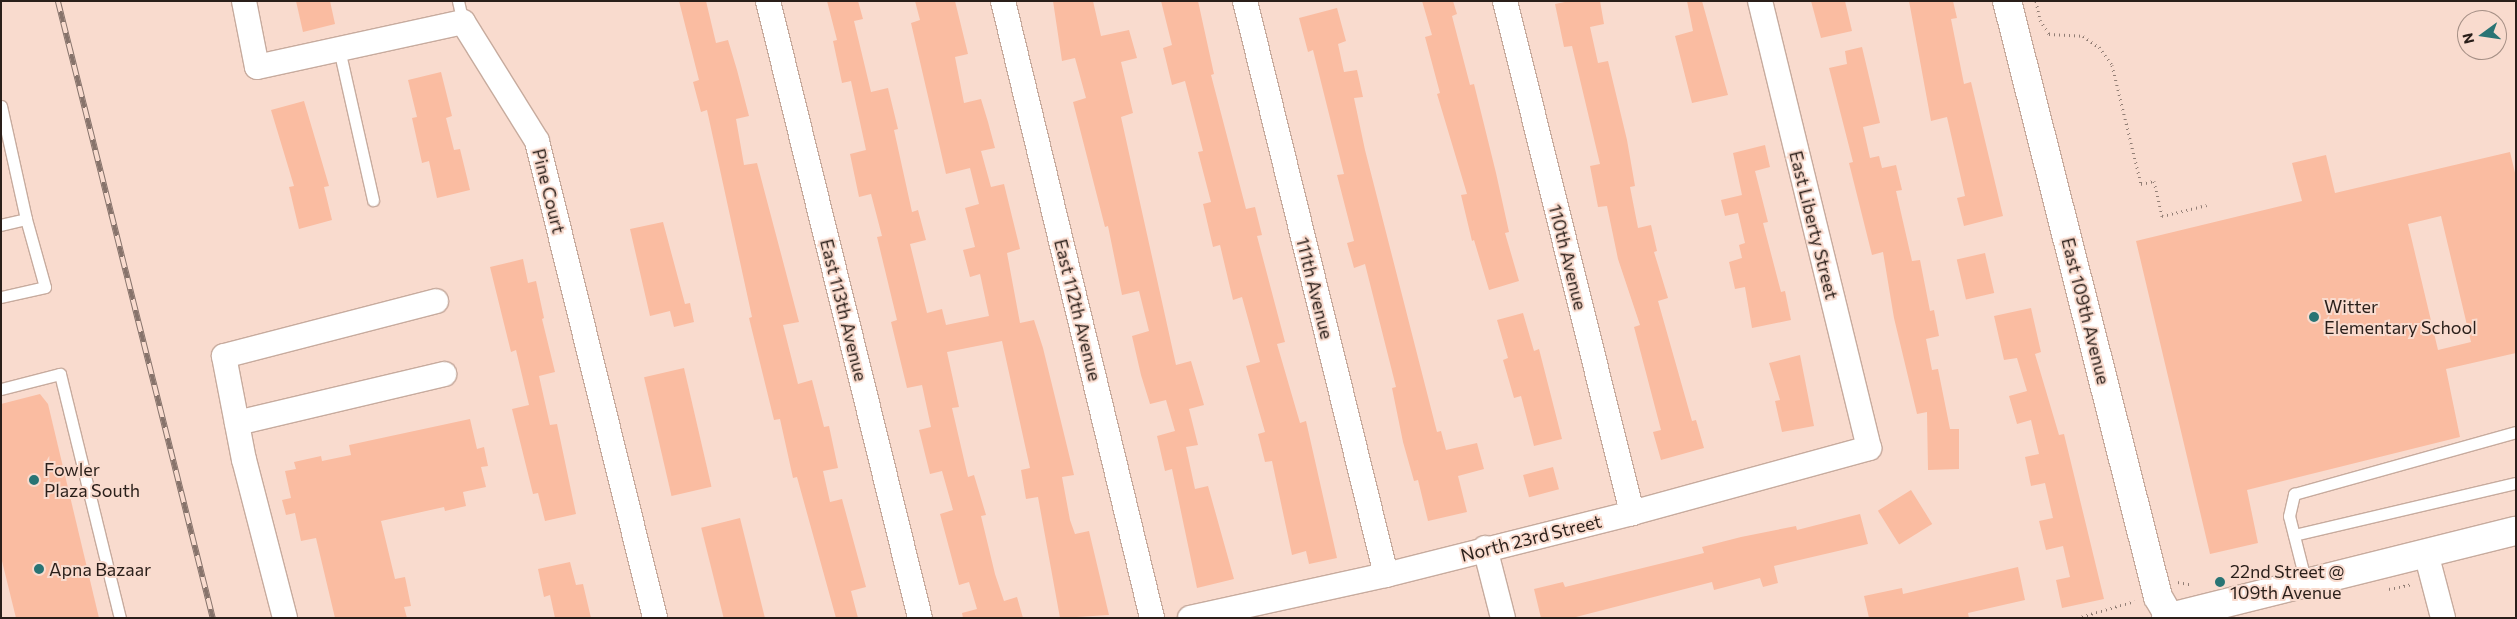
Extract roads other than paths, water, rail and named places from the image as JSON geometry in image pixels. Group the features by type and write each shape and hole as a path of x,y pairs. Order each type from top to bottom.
{"street":[{"name":"Pine Court","path":"244,1 258,67 339,49 460,11 537,141 655,618"},
{"name":"East 113th Avenue","path":"768,1 920,618"},
{"name":"East 112th Avenue","path":"1003,1 1152,618"},
{"name":"111th Avenue","path":"1244,1 1386,575"},
{"name":"110th Avenue","path":"1505,1 1632,513"},
{"name":"East Liberty Street","path":"1760,1 1869,448"},
{"name":"East 109th Avenue","path":"2008,1 2158,597 2168,618"},
{"path":"285,618 237,423 224,356 436,301"},
{"path":"237,423 444,374"},
{"name":"North 23rd Street","path":"1190,618 1386,575 1485,548 1632,513 1869,448"},
{"path":"2168,618 2516,531"},
{"path":"1485,548 1503,618"},
{"path":"2426,554 2443,618"}],"lane":[{"path":"339,49 374,200"},
{"path":"1,106 26,219 45,287 1,297"},
{"path":"1,225 26,219"},
{"path":"1,389 60,374 120,618"},
{"path":"2306,583 2289,516 2294,494 2516,432"},
{"path":"2294,535 2516,483"}],"railway":[{"path":"58,1 213,618"}],"place":[{"name":"Witter Elementary School","path":"2314,317"},
{"name":"Fowler Plaza South","path":"34,480"},
{"name":"Apna Bazaar","path":"39,569"},
{"name":"22nd Street @ 109th Avenue","path":"2220,582"}]}
